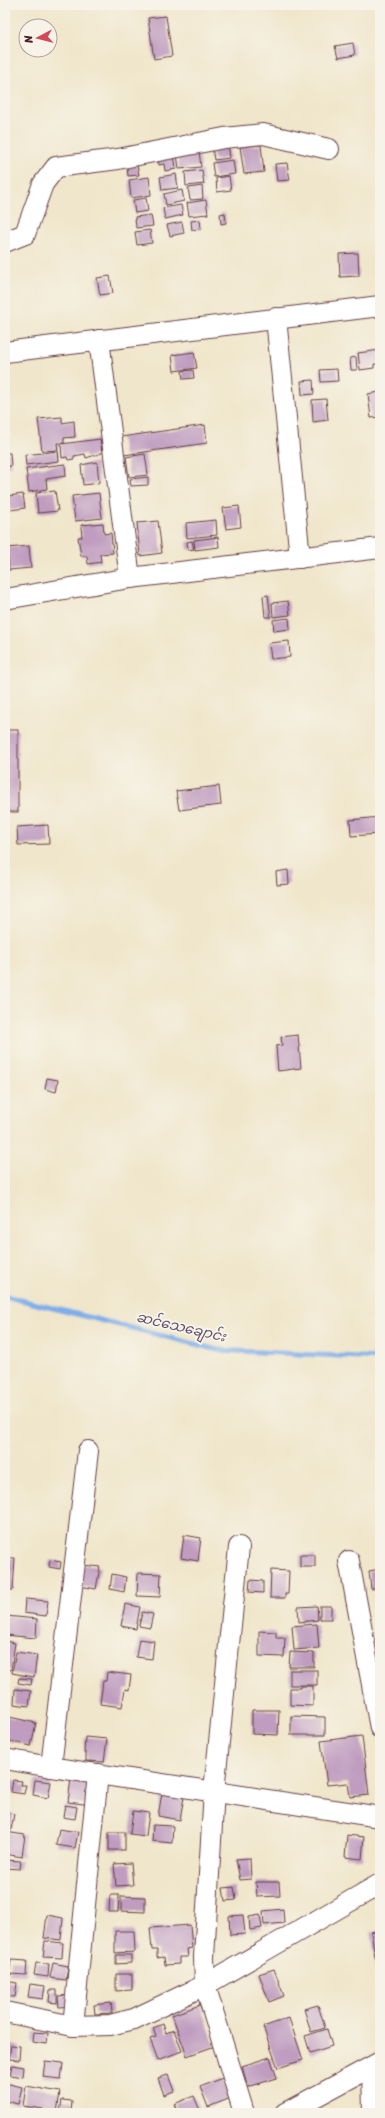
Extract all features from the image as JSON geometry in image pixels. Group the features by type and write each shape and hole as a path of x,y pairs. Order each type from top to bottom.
{"street":[{"path":"5,242 25,234 43,184 56,167 118,159 224,138 263,134 329,149"},
{"path":"5,352 380,306"},
{"path":"276,318 300,558"},
{"path":"98,340 130,578"},
{"path":"5,599 130,578 380,548"},
{"path":"51,1767 88,1452"},
{"path":"238,1547 214,1791 206,1913 204,1985 244,2113"},
{"path":"349,1561 380,1728"},
{"path":"5,1759 380,1817"},
{"path":"73,2026 98,1774"},
{"path":"5,2012 73,2026 110,2025 134,2019 204,1985 380,1884"},
{"path":"285,2113 376,2065"},
{"path":"373,2113 376,2065"}],"building":[{"path":"166,16 172,56 154,59 148,18"},
{"path":"353,43 355,55 338,58 335,46"},
{"path":"228,144 230,158 214,160 212,146"},
{"path":"261,145 264,172 244,174 240,147"},
{"path":"199,151 201,167 179,169 177,154"},
{"path":"174,154 176,169 165,171 164,164 159,165 158,157"},
{"path":"233,160 235,174 214,177 212,163"},
{"path":"287,163 290,180 277,181 275,164"},
{"path":"137,165 139,175 128,176 127,167"},
{"path":"202,170 204,184 186,186 185,172"},
{"path":"176,174 178,188 162,190 160,177"},
{"path":"229,176 231,190 217,192 216,178"},
{"path":"149,177 151,195 131,198 129,180"},
{"path":"202,186 203,199 190,200 188,188"},
{"path":"182,190 184,201 166,205 164,194"},
{"path":"146,198 148,211 135,213 133,200"},
{"path":"206,200 208,214 189,216 187,203"},
{"path":"181,205 183,215 165,219 163,208"},
{"path":"225,213 226,223 221,224 220,214"},
{"path":"151,215 153,226 136,228 135,217"},
{"path":"200,220 201,229 192,230 191,221"},
{"path":"182,222 184,233 170,236 167,225"},
{"path":"150,230 152,243 137,245 135,232"},
{"path":"358,253 359,276 340,277 339,254"},
{"path":"110,276 113,293 100,295 97,278"},
{"path":"380,350 380,364 374,364 374,368 360,370 358,353"},
{"path":"194,352 197,368 174,371 172,355"},
{"path":"356,357 357,370 351,370 350,358"},
{"path":"337,369 338,381 321,382 320,370"},
{"path":"193,370 194,378 183,379 182,371"},
{"path":"313,380 314,394 302,395 301,381"},
{"path":"380,392 380,417 371,418 368,394"},
{"path":"326,399 328,420 313,422 312,400"},
{"path":"62,417 62,423 74,421 75,437 64,438 64,443 57,443 58,450 42,451 38,419"},
{"path":"205,425 207,443 124,455 121,437"},
{"path":"100,439 102,453 86,458 85,454 74,456 74,459 68,460 67,457 62,458 61,444"},
{"path":"58,451 59,461 26,465 25,455"},
{"path":"5,453 10,453 11,466 5,467"},
{"path":"145,454 148,475 129,477 126,457"},
{"path":"97,462 99,483 83,485 81,465"},
{"path":"65,464 66,476 46,479 47,489 29,492 26,469"},
{"path":"148,477 148,485 131,486 130,479"},
{"path":"55,491 58,511 38,513 36,493"},
{"path":"99,493 102,518 75,521 72,496"},
{"path":"23,494 25,508 10,510 8,496"},
{"path":"239,506 241,527 226,529 223,508"},
{"path":"216,520 217,535 187,538 186,523"},
{"path":"158,521 162,553 140,556 137,523"},
{"path":"103,523 104,534 111,533 113,553 100,554 101,562 88,564 87,556 81,556 78,537 82,537 81,525"},
{"path":"218,537 219,547 195,550 194,540"},
{"path":"192,541 194,549 188,550 187,542"},
{"path":"29,546 31,568 9,570 7,548"},
{"path":"268,595 271,617 265,617 263,596"},
{"path":"288,601 290,615 273,617 272,603"},
{"path":"289,618 290,629 274,631 273,620"},
{"path":"289,641 290,657 271,659 269,643"},
{"path":"5,730 18,730 18,812 5,812"},
{"path":"219,786 221,805 179,810 176,791"},
{"path":"380,817 380,834 351,836 350,820"},
{"path":"48,825 49,844 18,845 17,827"},
{"path":"288,870 289,884 277,885 276,872"},
{"path":"298,1035 301,1068 278,1071 276,1046 282,1045 281,1037"},
{"path":"47,1078 58,1080 56,1092 45,1089"},
{"path":"184,1535 201,1538 198,1561 181,1558"},
{"path":"300,1555 315,1555 315,1567 300,1567"},
{"path":"5,1558 15,1558 13,1590 5,1590"},
{"path":"50,1560 61,1562 60,1569 49,1567"},
{"path":"83,1565 100,1567 96,1589 80,1586"},
{"path":"380,1569 380,1588 371,1589 369,1571"},
{"path":"271,1570 289,1571 288,1594 285,1594 285,1598 270,1598"},
{"path":"138,1573 161,1574 160,1597 137,1596"},
{"path":"112,1574 126,1577 124,1592 110,1589"},
{"path":"250,1580 263,1581 263,1593 249,1592"},
{"path":"25,1599 48,1601 46,1616 24,1613"},
{"path":"125,1604 140,1607 136,1629 121,1626"},
{"path":"317,1606 318,1620 299,1622 298,1607"},
{"path":"320,1606 331,1606 331,1619 320,1619"},
{"path":"142,1612 153,1614 150,1628 139,1626"},
{"path":"6,1616 37,1619 36,1638 5,1635"},
{"path":"317,1624 319,1648 294,1650 292,1626"},
{"path":"259,1631 276,1632 276,1638 285,1638 284,1657 259,1656"},
{"path":"139,1639 154,1641 152,1659 136,1657"},
{"path":"5,1641 15,1643 11,1670 5,1669"},
{"path":"16,1652 37,1655 34,1677 12,1673"},
{"path":"290,1652 314,1653 314,1667 289,1667"},
{"path":"290,1670 317,1670 317,1685 290,1685"},
{"path":"107,1672 131,1675 129,1690 125,1689 122,1707 100,1704 103,1681 106,1681"},
{"path":"19,1678 32,1679 31,1685 18,1683"},
{"path":"301,1686 313,1686 313,1706 290,1705 290,1688 301,1688"},
{"path":"15,1689 31,1691 29,1706 14,1704"},
{"path":"252,1710 279,1710 278,1735 252,1734"},
{"path":"5,1716 36,1723 31,1746 5,1740"},
{"path":"291,1716 325,1717 325,1735 291,1735"},
{"path":"362,1736 369,1795 350,1797 348,1783 327,1785 321,1741"},
{"path":"85,1737 107,1739 104,1762 86,1761 86,1753 84,1753"},
{"path":"71,1778 94,1780 91,1805 68,1802"},
{"path":"13,1780 22,1781 21,1785 26,1785 24,1794 11,1792"},
{"path":"35,1780 51,1782 48,1798 33,1795"},
{"path":"162,1793 184,1797 180,1820 158,1816"},
{"path":"65,1805 77,1807 75,1819 63,1817"},
{"path":"133,1811 149,1813 146,1836 130,1834"},
{"path":"5,1812 14,1814 11,1830 5,1829"},
{"path":"153,1825 173,1826 172,1843 152,1841"},
{"path":"59,1829 78,1832 75,1848 56,1845"},
{"path":"5,1832 25,1835 22,1857 5,1854"},
{"path":"109,1832 125,1832 125,1850 109,1850"},
{"path":"347,1835 364,1837 362,1859 345,1857"},
{"path":"250,1858 251,1879 240,1880 236,1859"},
{"path":"5,1860 21,1861 20,1869 5,1868"},
{"path":"131,1863 133,1885 116,1886 114,1864"},
{"path":"256,1882 279,1882 280,1896 257,1897"},
{"path":"234,1887 236,1900 225,1901 223,1888"},
{"path":"110,1895 119,1895 118,1912 109,1912"},
{"path":"121,1896 145,1897 145,1912 121,1911"},
{"path":"283,1909 284,1923 264,1925 263,1911"},
{"path":"47,1915 63,1918 61,1940 44,1938"},
{"path":"243,1915 245,1934 230,1935 229,1916"},
{"path":"260,1915 262,1928 250,1930 249,1917"},
{"path":"190,1925 192,1948 187,1949 188,1957 179,1957 179,1964 165,1965 164,1957 157,1958 157,1950 152,1950 150,1928"},
{"path":"380,1930 380,1962 376,1962 371,1932"},
{"path":"115,1931 134,1931 135,1952 115,1953"},
{"path":"45,1941 63,1943 62,1958 43,1957"},
{"path":"116,1955 131,1955 131,1963 116,1964"},
{"path":"11,1960 27,1961 26,1975 9,1974"},
{"path":"36,1963 49,1964 48,1977 34,1975"},
{"path":"53,1963 68,1966 66,1980 50,1978"},
{"path":"274,1969 284,1996 269,2002 259,1974"},
{"path":"116,1974 132,1974 132,1990 116,1991"},
{"path":"5,1981 17,1983 15,1997 5,1996"},
{"path":"30,1984 45,1986 43,1999 28,1997"},
{"path":"50,1990 57,1990 57,2003 49,2002"},
{"path":"72,1995 73,2006 59,2007 58,1996"},
{"path":"111,2003 112,2013 95,2014 94,2005"},
{"path":"200,2005 215,2046 187,2056 172,2015"},
{"path":"318,2005 325,2028 311,2032 304,2009"},
{"path":"289,2018 303,2060 278,2068 263,2027"},
{"path":"163,2024 166,2033 174,2030 182,2051 158,2060 150,2039 156,2037 153,2028"},
{"path":"327,2029 332,2046 310,2053 305,2036"},
{"path":"33,2032 48,2033 47,2044 32,2042"},
{"path":"11,2045 20,2046 19,2060 9,2059"},
{"path":"270,2057 277,2078 248,2087 242,2066"},
{"path":"45,2061 63,2063 61,2079 43,2077"},
{"path":"12,2065 24,2067 23,2077 10,2075"},
{"path":"168,2075 174,2091 164,2095 158,2078"},
{"path":"223,2078 231,2098 208,2107 200,2087"},
{"path":"5,2083 22,2087 18,2104 5,2101"},
{"path":"26,2086 60,2092 57,2113 42,2113 43,2109 23,2106"},
{"path":"194,2096 201,2113 178,2113 174,2104"},
{"path":"62,2100 72,2101 71,2113 60,2113"}],"waterway":[{"name":"ဆင်သေချောင်း","path":"5,1296 218,1350 380,1358"}]}
